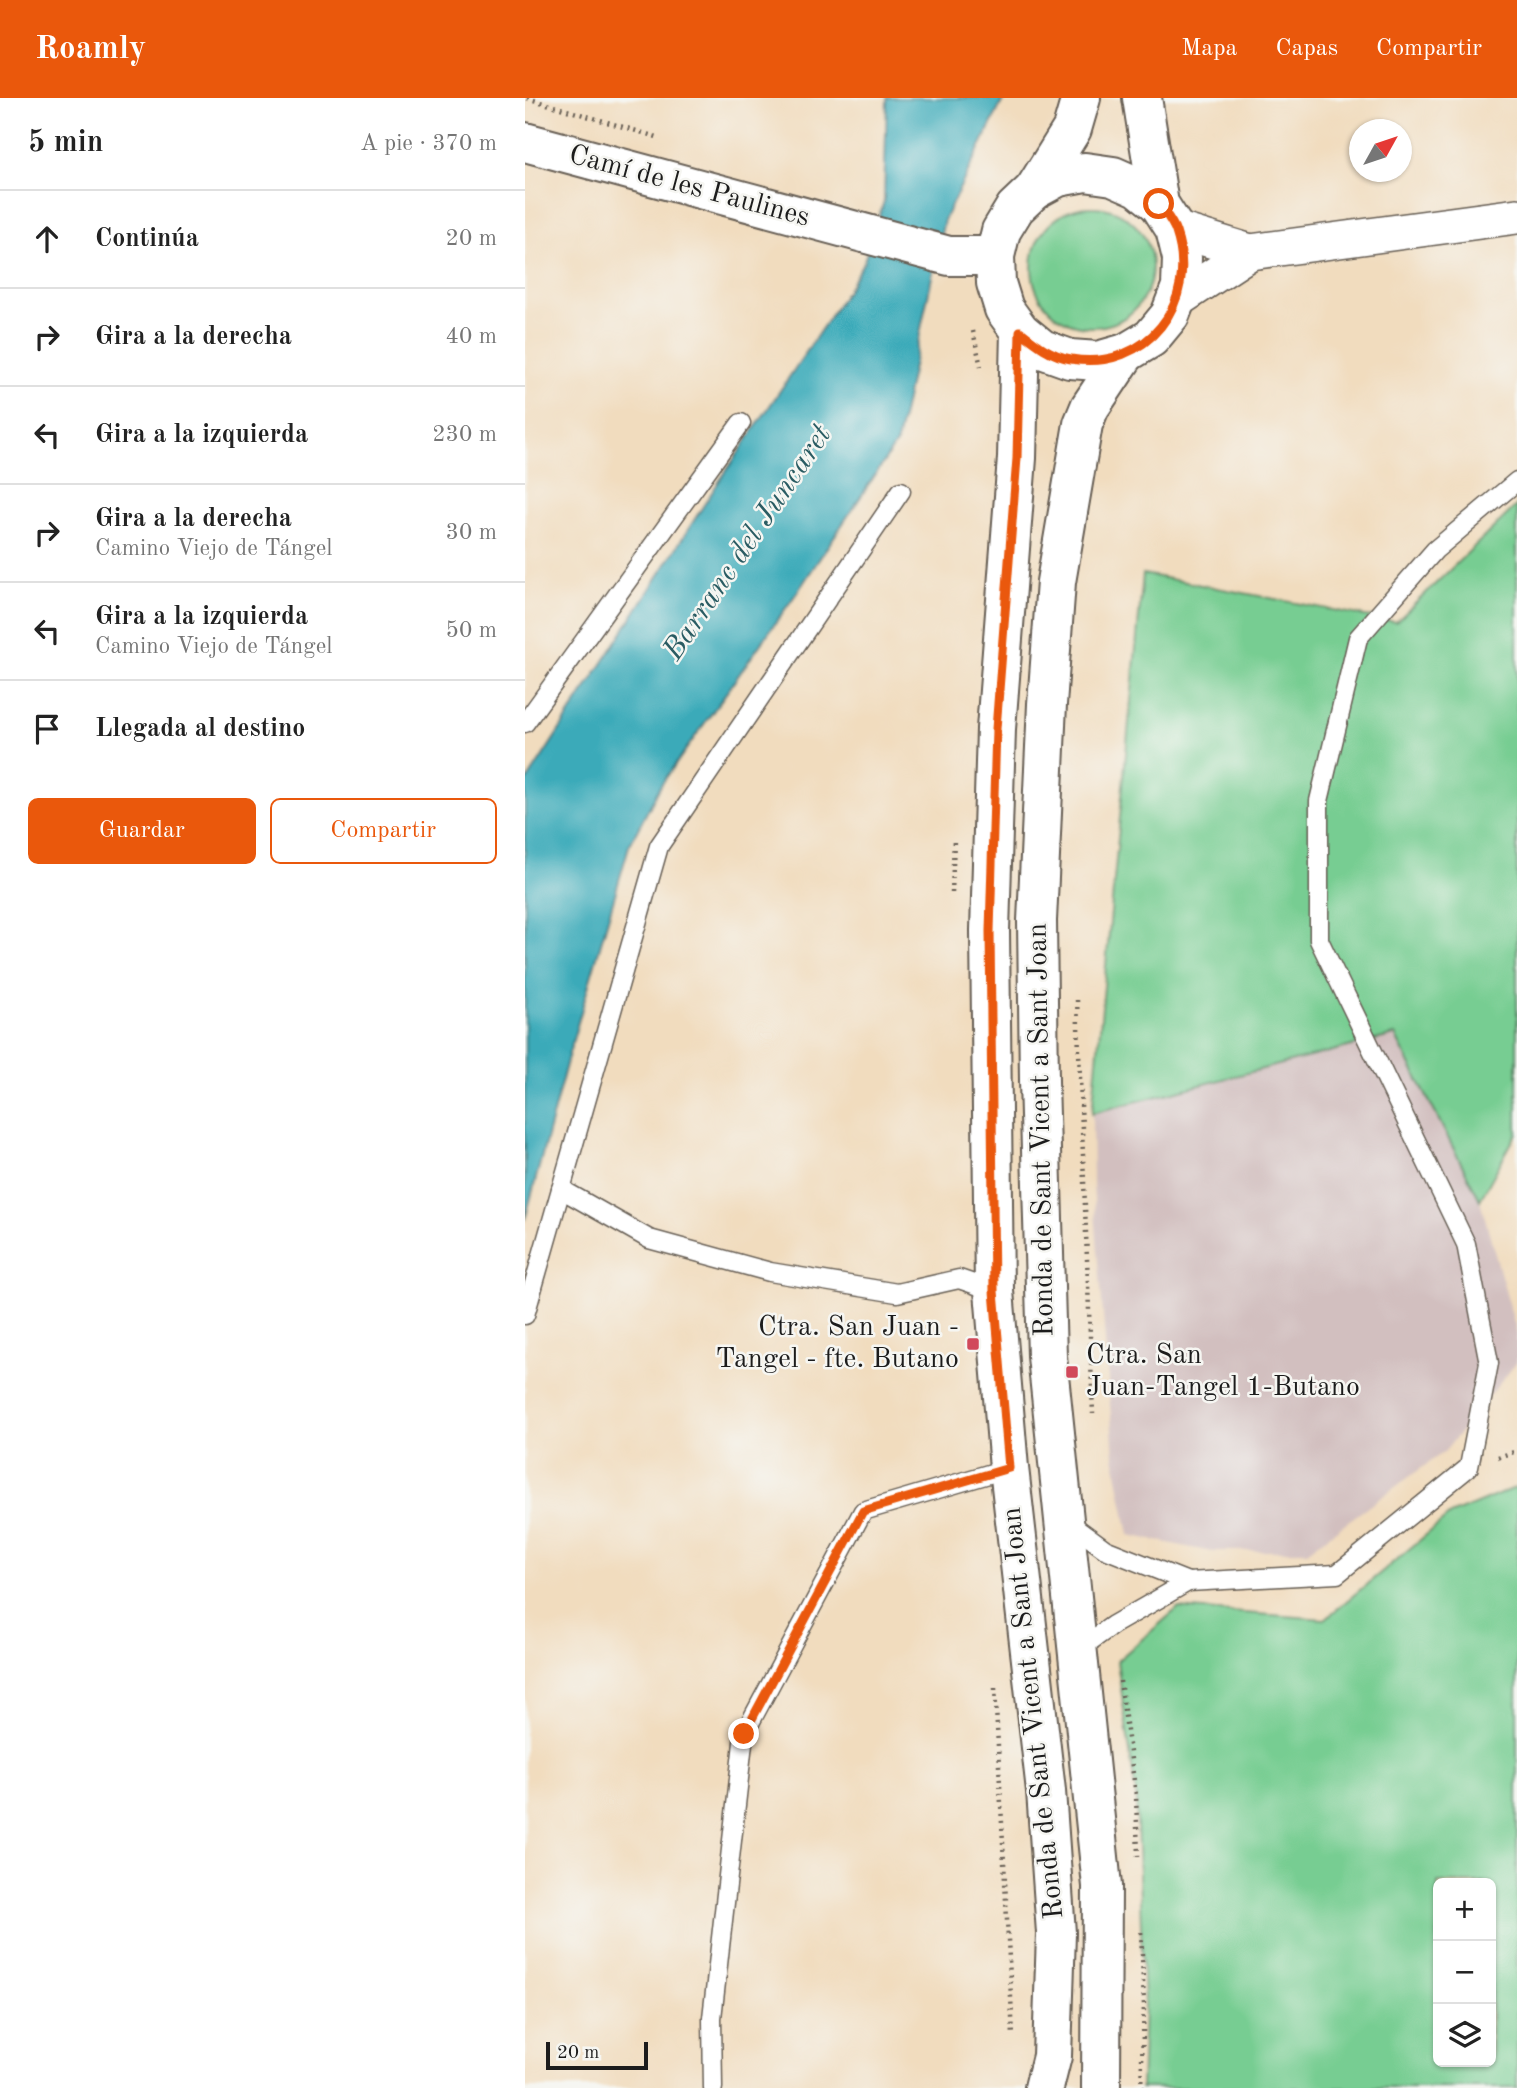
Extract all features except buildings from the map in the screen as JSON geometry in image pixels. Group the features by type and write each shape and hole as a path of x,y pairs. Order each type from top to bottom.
{"main road":[{"name":"Ronda de Sant Vicent a Sant Joan","path":"1081,98 1072,129 1034,190 1015,208 1002,230 995,256 996,283 1004,309 1020,331 1042,349 1070,359 1098,361 1126,353 1151,338 1170,315 1181,287 1182,258 1167,217 1142,98"},
{"name":"Camí de les Paulines","path":"525,142 949,256 995,256"},
{"path":"1034,190 1058,177 1085,172 1113,176 1138,187 1167,217"},
{"name":"Ronda de Sant Vicent a Sant Joan","path":"1020,331 1017,458 996,729 991,917 994,1291 1009,1468 1046,1791 1056,1933 1052,2056 1044,2088"},
{"name":"Ronda de Sant Vicent a Sant Joan","path":"1101,2088 1102,1886 1047,1356 1037,921 1047,704 1056,582 1083,424 1090,407 1126,353"}],"street":[{"path":"1177,300 1250,252 1517,216"},
{"path":"1167,217 1250,252"}],"lane":[{"path":"525,723 741,423"},
{"path":"1063,1518 1105,1549 1188,1582 1337,1574 1469,1467 1489,1363 1466,1244 1319,940 1319,801 1358,638 1435,550 1517,481"},
{"path":"525,1315 659,846 901,491"},
{"path":"561,1189 649,1239 770,1272 897,1293 959,1279 994,1291"},
{"path":"713,2088 712,2018 744,1734 863,1511 1009,1468"},
{"path":"1077,1650 1113,1625 1188,1582"}],"path":[{"path":"1077,1000 1094,1426"},
{"path":"1113,1625 1136,1794 1138,1861"},
{"path":"1141,1927 1144,2006 1141,2088"}],"shaded area":[{"path":"1395,1035 1480,1200 1517,1333 1517,1362 1445,1451 1307,1551 1207,1551 1129,1535 1114,1456 1093,1186 1092,1113"}],"green space":[{"path":"1092,207 1115,212 1134,225 1147,244 1152,267 1147,290 1134,309 1115,322 1092,327 1069,322 1050,309 1037,290 1032,267 1037,244 1050,225 1069,212"},
{"path":"1517,505 1517,1133 1480,1200 1395,1035 1092,1113 1143,574 1396,622"},
{"path":"1517,1487 1517,2088 1141,2088 1144,2006 1136,1795 1117,1661 1178,1608 1325,1619 1450,1515"}],"water":[{"name":"Barranc del Juncaret","path":"887,98 1004,98 944,220 897,442 798,591 661,785 629,846 568,1057 525,1220 525,784 864,261 884,201"}],"place":[{"name":"Ctra. San Juan - Tangel - fte. Butano","path":"973,1344"},
{"name":"Ctra. San Juan-Tangel 1-Butano","path":"1072,1372"}],"route":[{"path":"744,1734 863,1511 1009,1468 994,1291 990,931 996,729 1017,458 1020,331 1042,349 1070,359 1098,361 1126,353 1151,338 1170,315 1181,287 1182,258 1175,229 1159,204"}]}
